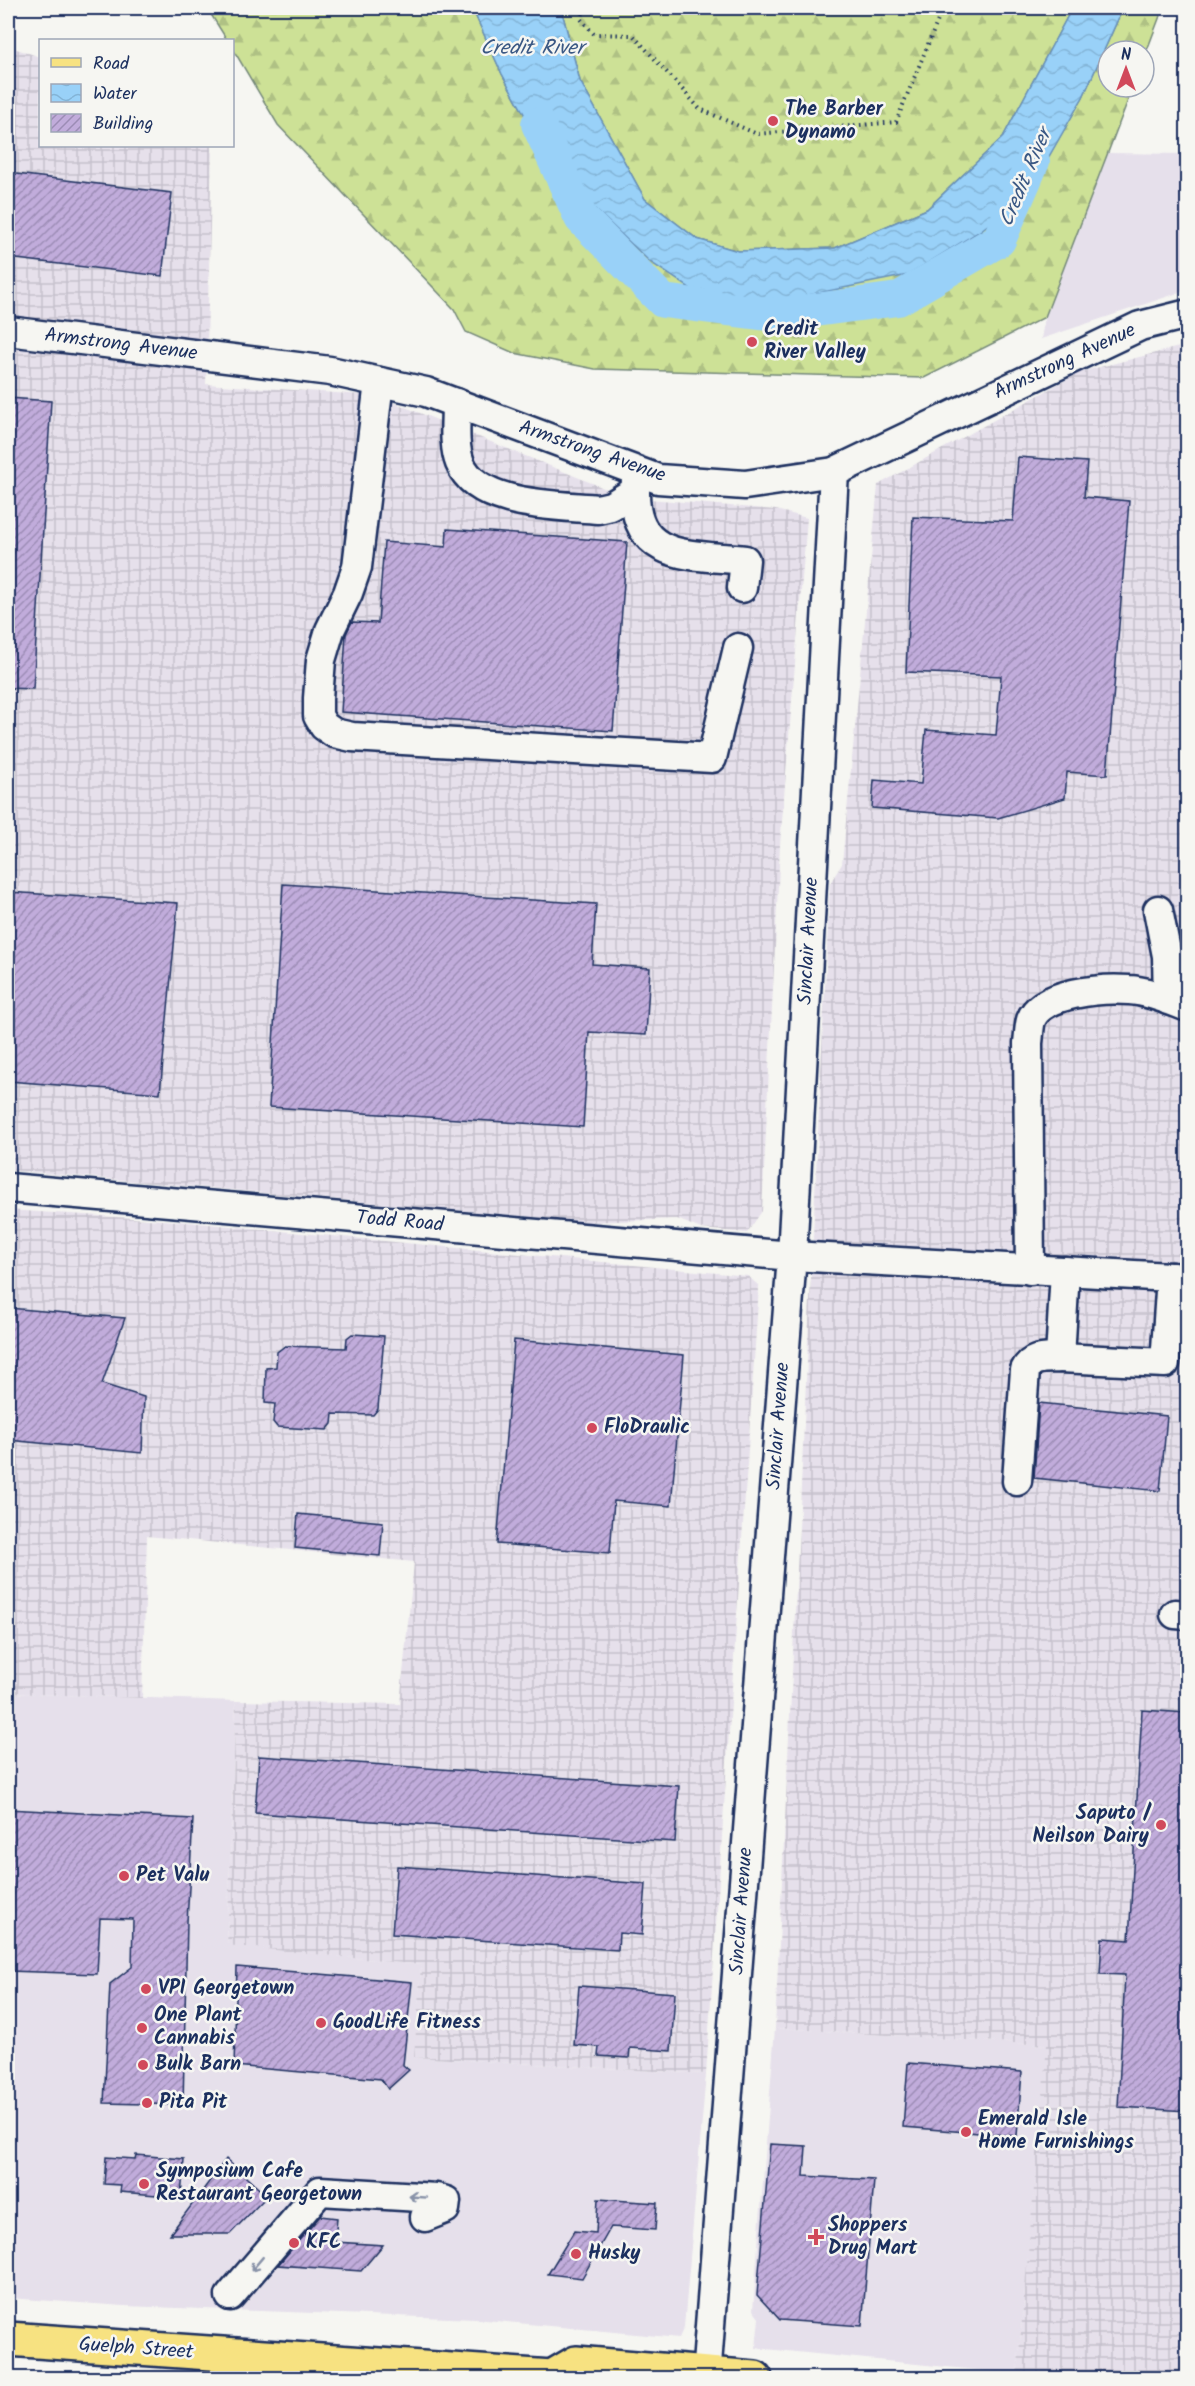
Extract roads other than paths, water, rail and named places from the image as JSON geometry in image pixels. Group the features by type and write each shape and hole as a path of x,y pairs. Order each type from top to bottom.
{"main road":[{"name":"Guelph Street","path":"8,2339 553,2378 576,2362 755,2379"}],"street":[{"name":"Armstrong Avenue","path":"8,331 330,371 426,392 636,482 658,479 746,485 834,472 1140,326 1188,314"},
{"path":"379,382 357,567 348,593 330,630 321,660 318,716 324,726 334,733 352,737 712,758 738,648"},
{"path":"456,404 457,453 460,464 467,477 483,489 516,500 597,509 611,506 636,482"},
{"name":"Sinclair Avenue","path":"706,2376 792,1256 834,472"},
{"path":"636,482 636,517 640,527 651,540 673,552 745,561 742,588"},
{"path":"1030,1270 1028,1043 1031,1019 1040,1008 1055,999 1085,992 1130,990 1178,1003 1158,910"},
{"name":"Todd Road","path":"8,1188 792,1256 1179,1277"},
{"path":"1060,1358 1065,1271"},
{"path":"1017,1481 1025,1370 1028,1363 1035,1359 1060,1358 1165,1363 1179,1277"},
{"path":"230,2296 320,2191 436,2198 446,2201 445,2209 425,2217"}],"water":[{"name":"Credit River","path":"472,8 561,8 580,81 645,199 697,239 738,251 835,248 927,209 1003,137 1072,8 1123,8 1109,39 1096,39 1096,68 1083,97 1028,193 980,231 908,275 763,304 708,300 650,262 593,207 547,155 502,74"}],"waterway":[{"name":"Credit River","path":"538,124 581,218 663,301 777,315 898,299 999,240 1033,161"}],"place":[{"name":"The Barber Dynamo","path":"773,121"},
{"name":"Credit River Valley","path":"752,342"},
{"name":"FloDraulic","path":"592,1428"},
{"name":"Saputo / Neilson Dairy","path":"1161,1825"},
{"name":"Pet Valu","path":"124,1876"},
{"name":"VPI Georgetown","path":"146,1989"},
{"name":"GoodLife Fitness","path":"321,2023"},
{"name":"One Plant Cannabis","path":"142,2028"},
{"name":"Bulk Barn","path":"143,2065"},
{"name":"Pita Pit","path":"147,2103"},
{"name":"Emerald Isle Home Furnishings","path":"966,2132"},
{"name":"Symposium Cafe Restaurant Georgetown","path":"144,2184"},
{"name":"Shoppers Drug Mart","path":"816,2237"},
{"name":"KFC","path":"294,2243"},
{"name":"Husky","path":"576,2254"}]}
